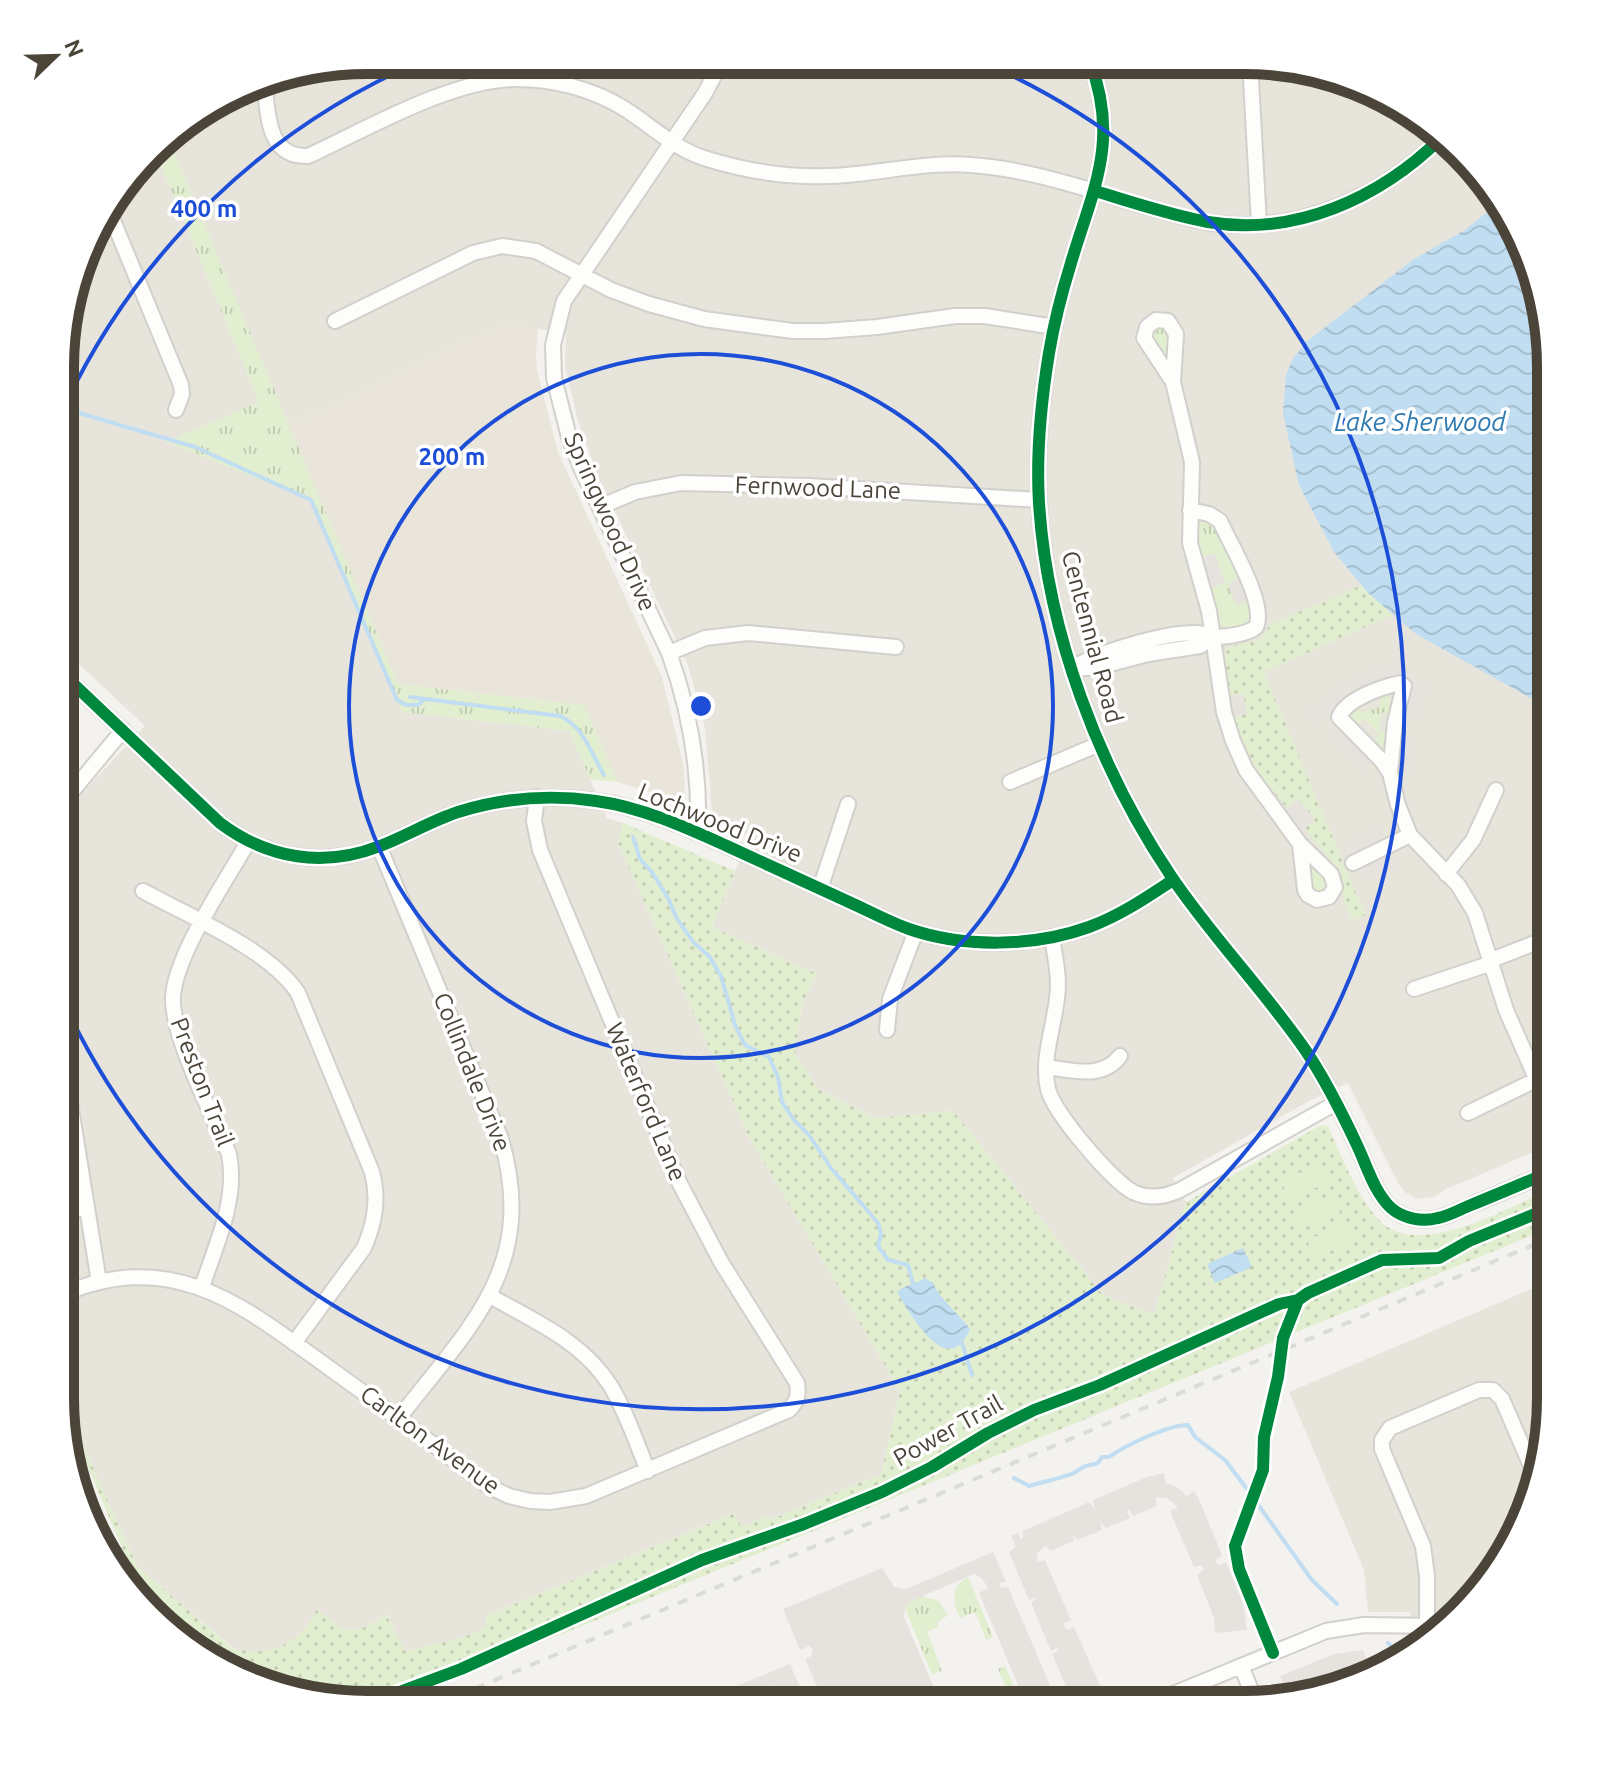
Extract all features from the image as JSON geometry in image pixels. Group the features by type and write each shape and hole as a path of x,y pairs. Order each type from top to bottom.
{"street":[{"name":"Springwood Drive","path":"698,833 699,777 688,711 669,653 569,437 554,378 553,345 556,323 564,301 715,74"},
{"name":"Centennial Road","path":"1094,74 1103,134 1100,176 1071,261 1054,327 1040,440 1039,500 1046,563 1081,701 1132,813 1173,880 1285,1021 1336,1103 1386,1202 1405,1216 1438,1219 1537,1177"},
{"path":"1251,74 1259,224"},
{"path":"266,92 272,134 282,149 301,156 308,156 445,93 471,85 515,79 543,80 593,93 627,110 672,143 705,159 771,174 820,176 907,166 967,164 1027,173 1198,220 1235,225 1317,214 1365,196 1416,163 1434,145"},
{"path":"113,220 181,385 176,410"},
{"path":"335,321 484,249 518,247 536,251 581,275 649,304 704,319 793,331 849,330 955,316 985,316 1054,327"},
{"path":"1173,382 1194,476 1190,543 1209,611 1224,712 1246,770 1300,844"},
{"name":"Fernwood Lane","path":"600,507 635,492 681,483 809,486 1039,500"},
{"path":"1072,668 1095,668 1148,654 1200,646 1212,637 1251,631 1259,620 1254,593 1220,521 1209,514 1190,510"},
{"path":"669,653 705,638 748,633 896,647"},
{"path":"1390,773 1339,717 1341,711 1360,699 1400,683 1404,686 1395,722 1390,773 1398,805 1410,835 1467,897 1518,1042 1536,1080 1468,1113"},
{"name":"Lochwood Drive","path":"74,684 220,823 248,842 285,856 338,858 379,846 455,813 502,801 537,797 571,798 615,804 698,833 916,931 989,941 1052,937 1112,917 1173,880"},
{"path":"74,789 123,730"},
{"path":"1010,782 1099,744"},
{"path":"1446,874 1473,840 1496,790"},
{"name":"Waterford Lane","path":"537,797 534,821 540,850 679,1182 721,1262 797,1383 798,1390"},
{"path":"820,889 848,804"},
{"path":"1353,863 1410,835"},
{"name":"Preston Trail","path":"202,1287 233,1183 229,1154 179,1035 174,1011 175,980 181,963 248,842"},
{"name":"Collindale Drive","path":"379,846 501,1139 508,1162 512,1214 504,1261 490,1296 399,1418"},
{"path":"143,891 268,960 291,982 372,1172 375,1185 374,1219 364,1248 294,1343"},
{"path":"887,1030 890,999 916,931"},
{"path":"1052,937 1058,985 1046,1067 1048,1090 1057,1112 1129,1190 1147,1196 1166,1196 1336,1103"},
{"path":"1414,989 1486,965 1489,961 1537,942"},
{"path":"1046,1067 1098,1072 1107,1069 1120,1056"},
{"path":"74,1127 99,1282"},
{"path":"74,1210 87,1208"},
{"name":"Carlton Avenue","path":"74,1291 99,1282 132,1278 156,1278 202,1287 249,1310 488,1486 530,1501 578,1498 648,1471 789,1410 798,1398 798,1390"},
{"path":"490,1296 560,1335 597,1367 617,1398 648,1471"},
{"path":"1433,1621 1423,1546 1382,1449 1382,1440 1390,1428 1479,1390 1493,1390 1502,1399 1529,1462"},
{"path":"1180,1691 1345,1626 1428,1626"},
{"path":"1241,1666 1251,1691"}],"shaded area":[{"path":"367,74 1244,74 1320,84 1356,96 1391,113 1423,134 1451,160 1488,204 1515,255 1527,291 1534,328 1537,367 1537,1150 1434,1197 1416,1199 1398,1183 1348,1083 1309,1101 1173,1178 1186,1202 1154,1316 1103,1295 953,1111 875,1118 819,1090 795,1054 802,1004 817,974 712,927 749,837 719,822 712,813 705,728 688,665 598,476 578,421 565,366 566,334 504,322 288,425 173,148 220,113 255,96 291,84"},
{"path":"159,161 259,402 167,442 310,499 402,712 569,731 607,818 623,823 618,843 748,1135 900,1391 881,1474 769,1520 767,1516 741,1527 734,1513 486,1616 488,1627 462,1638 404,1652 387,1614 359,1631 348,1631 333,1623 312,1620 298,1637 279,1647 248,1653 233,1648 137,1566 76,1430 75,1418 74,791 81,794 145,726 74,659 74,367 80,310 96,255 123,204"},
{"path":"504,322 538,328 537,370 558,452 662,677 684,767 685,797 680,801 617,782 584,705 398,684 288,425"},
{"path":"1214,553 1225,583 1212,588 1202,557"},
{"path":"1240,578 1248,599 1236,605 1228,584"},
{"path":"1400,662 1404,673 1362,690 1357,679"},
{"path":"1416,680 1427,684 1416,716 1404,711"},
{"path":"1344,686 1351,695 1315,723 1308,714"},
{"path":"1243,694 1247,714 1220,720 1215,698"},
{"path":"1341,729 1373,761 1366,769 1333,737"},
{"path":"1401,737 1413,737 1412,771 1400,771"},
{"path":"1297,799 1315,819 1288,843 1275,819"},
{"path":"1381,827 1397,863 1367,877 1350,841"},
{"path":"1537,1287 1536,1418 1527,1474 1507,1528 1488,1561 1451,1605 1423,1631 1409,1612 1368,1612 1364,1570 1289,1392"},
{"path":"1164,1473 1166,1483 1187,1496 1194,1491 1198,1497 1222,1555 1215,1561 1218,1565 1226,1562 1243,1603 1247,1630 1215,1633 1214,1618 1197,1575 1204,1569 1201,1565 1194,1567 1170,1511 1178,1507 1167,1498 1155,1498 1157,1506 1133,1516 1129,1509 1130,1518 1106,1528 1100,1521 1102,1530 1078,1540 1072,1534 1074,1541 1050,1551 1046,1545 1037,1554 1037,1562 1045,1560 1071,1620 1064,1623 1065,1628 1074,1627 1101,1688 1095,1691 1068,1691 1052,1654 1059,1650 1051,1651 1031,1603 1037,1597 1029,1600 1009,1552 1016,1547 1011,1536 1018,1533 1023,1538 1023,1531 1089,1502 1095,1510 1093,1500"},
{"path":"993,1552 1006,1581 1000,1583 1000,1588 1008,1587 1052,1691 1020,1691 979,1593 988,1588 982,1578 974,1574 911,1601 905,1608 904,1617 935,1691 819,1691 805,1659 811,1656 813,1650 809,1646 800,1650 783,1609 882,1568 894,1587 906,1589"},
{"path":"1363,1650 1369,1663 1320,1681 1276,1689 1283,1684 1280,1676 1334,1654"},
{"path":"790,1664 801,1691 775,1691 772,1685 769,1686 771,1691 725,1691"}],"green space":[{"path":"173,148 398,684 584,705 617,782 590,779 569,731 402,712 310,500 166,442 259,402 159,161"},
{"path":"1159,327 1165,328 1169,336 1166,356 1152,336"},
{"path":"1204,520 1214,525 1244,586 1252,617 1241,625 1227,627 1219,624 1214,594 1198,543 1196,527"},
{"path":"1362,585 1393,615 1264,672 1365,915 1352,920 1343,898 1341,873 1305,829 1315,819 1297,799 1287,808 1262,777 1242,742 1235,717 1247,714 1243,694 1230,696 1224,654 1227,647 1261,639 1270,624"},
{"path":"1381,696 1391,699 1393,706 1391,716 1382,712 1379,730 1387,734 1386,745 1381,746 1376,741 1378,734 1364,718 1359,725 1350,717 1351,709 1361,704 1361,713 1379,707"},
{"path":"623,823 735,871 712,927 817,974 802,1004 795,1054 819,1090 875,1118 953,1111 1103,1295 1154,1315 1186,1202 1321,1125 1328,1127 1370,1209 1395,1231 1415,1235 1438,1233 1487,1218 1537,1196 1537,1233 424,1691 328,1688 291,1681 237,1661 188,1631 134,1577 78,1444 76,1430 137,1566 232,1648 245,1651 270,1649 293,1639 317,1609 336,1624 351,1630 366,1627 386,1614 405,1651 462,1638 487,1627 486,1616 735,1513 741,1527 768,1516 770,1520 881,1474 900,1391 748,1135 618,843"},
{"path":"1314,865 1325,877 1328,886 1323,891 1317,892 1311,888 1309,869"},
{"path":"1320,1164 1328,1183 1289,1199 1281,1181"},
{"path":"1333,1194 1340,1212 1302,1229 1294,1211"},
{"path":"1345,1224 1353,1242 1315,1258 1307,1240"},
{"path":"968,1577 993,1637 986,1640 975,1612 960,1618 955,1606 955,1590"},
{"path":"922,1596 939,1601 948,1615 937,1623 938,1627 927,1632 942,1671 932,1675 905,1608"},
{"path":"1005,1666 1016,1691 1007,1691 998,1669"}],"water":[{"name":"Lake Sherwood","path":"1491,209 1515,255 1527,291 1534,328 1537,367 1537,702 1416,634 1369,594 1334,552 1299,485 1283,413 1286,375 1292,360 1306,342 1414,259 1465,230"},
{"path":"1243,1248 1252,1267 1215,1283 1207,1264"},
{"path":"925,1278 934,1284 970,1329 961,1344 951,1349 930,1339 897,1292"}],"waterway":[{"path":"74,412 195,447 311,500 397,700 406,705 418,705 425,699"},
{"path":"410,697 560,716 581,734 604,775"},
{"path":"633,837 640,859 652,872 676,917 693,942 709,956 721,976 735,1025 745,1045 769,1057 778,1077 782,1102 831,1168 878,1223 881,1234 878,1246 888,1260 908,1265 913,1284"},
{"path":"962,1343 972,1375"},
{"path":"1014,1478 1029,1486 1066,1476 1098,1463 1102,1457 1109,1457 1147,1436 1188,1425 1195,1437 1225,1460 1250,1493"},
{"path":"1257,1503 1312,1580 1337,1604"},
{"path":"1388,1643 1395,1650"}],"railway":[{"path":"469,1691 1537,1243"}],"cycle path":[{"path":"1094,74 1103,116 1100,164 1064,285 1051,342 1042,409 1038,484 1044,552 1053,601 1081,698 1121,791 1145,835 1203,920 1290,1028 1313,1062 1385,1202 1402,1215 1426,1220 1451,1214 1537,1178"},
{"path":"1095,191 1208,222 1273,224 1304,218 1363,195 1391,179 1434,144"},
{"path":"74,684 220,823 257,845 297,856 338,857 359,853 448,816 492,803 544,798 596,801 630,808 679,825 909,929 953,940 999,943 1068,934 1089,927 1122,912 1173,880"},
{"name":"Power Trail","path":"402,1691 461,1669 702,1560 882,1492 1034,1410 1100,1385 1279,1304 1298,1300 1382,1260 1439,1258 1469,1241 1537,1213"},
{"path":"1273,1653 1239,1569 1235,1546 1263,1470 1264,1437 1278,1377 1283,1338 1298,1300"}]}
